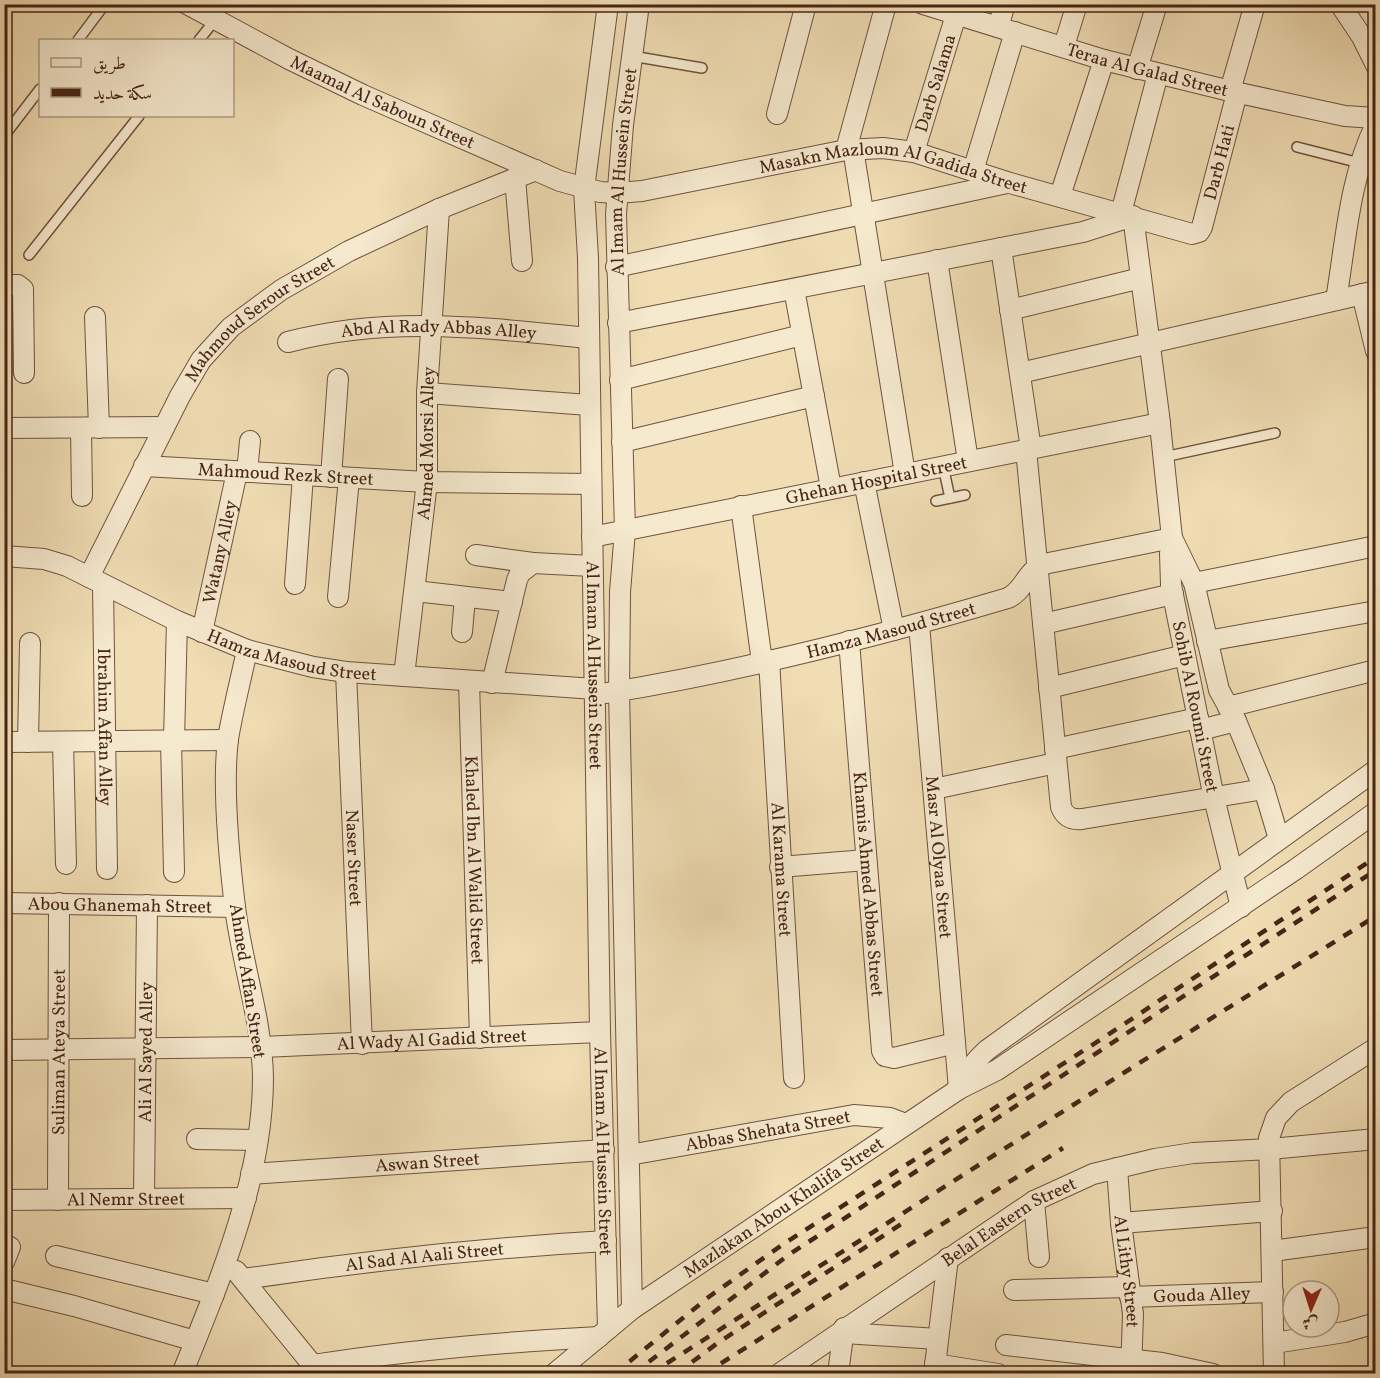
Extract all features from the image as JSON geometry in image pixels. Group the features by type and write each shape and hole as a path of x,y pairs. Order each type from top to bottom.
{"street":[{"name":"Maamal Al Saboun Street","path":"187,4 289,59 363,95 584,189"},
{"name":"Al Imam Al Hussein Street","path":"604,1333 606,1241 600,1032 588,258 584,189 608,4"},
{"name":"Al Imam Al Hussein Street","path":"632,1309 619,691 620,592 624,530 616,267 617,193 623,125 639,4"},
{"path":"777,114 806,4"},
{"path":"886,4 849,149 863,214 905,474"},
{"path":"973,171 1007,30 1005,4"},
{"path":"1064,46 1077,4"},
{"path":"1137,69 1157,4"},
{"name":"Darb Hati","path":"1199,232 1255,4"},
{"path":"1340,4 1362,37 1376,65"},
{"name":"Teraa Al Galad Street","path":"939,8 1137,69 1345,116 1376,118"},
{"name":"Darb Salama","path":"914,152 939,8"},
{"path":"1060,196 1104,60"},
{"path":"618,323 1083,232 1126,215 1158,74"},
{"path":"1336,300 1354,188 1360,163 1376,124"},
{"name":"Masakn Mazloum Al Gadida Street","path":"584,189 617,193 642,191 849,149 883,148 914,152 1010,183 1192,234 1199,232"},
{"name":"Mahmoud Serour Street","path":"96,581 144,466 164,427 201,360 231,327 281,290 339,257 439,209 536,170"},
{"path":"515,178 522,261"},
{"path":"616,267 1010,183"},
{"name":"Ahmed Morsi Alley","path":"404,676 427,482 427,393 439,209"},
{"name":"Sohib Al Roumi Street","path":"1126,215 1141,278 1160,423 1172,538 1170,568 1173,594 1214,798 1234,871 1241,907"},
{"path":"1001,248 1020,373 1060,807 1072,819 1082,819 1264,789"},
{"path":"937,260 968,461"},
{"path":"19,274 24,373"},
{"path":"1010,310 1141,278"},
{"path":"794,289 831,488"},
{"path":"1020,373 1150,345 1369,292 1376,351"},
{"path":"82,496 90,428 95,317"},
{"name":"Abd Al Rady Abbas Alley","path":"288,342 360,328 433,324 588,338"},
{"path":"620,380 802,335"},
{"path":"338,379 340,478 338,597"},
{"path":"427,393 589,405"},
{"path":"622,442 814,396"},
{"name":"Ghehan Hospital Street","path":"592,537 1160,423"},
{"path":"4,428 164,427"},
{"name":"Watany Alley","path":"202,632 250,441"},
{"name":"Mahmoud Rezk Street","path":"144,466 427,482 591,484"},
{"path":"295,584 303,476"},
{"path":"864,482 894,630"},
{"name":"Al Karama Street","path":"741,506 765,661 794,1078"},
{"path":"1037,567 1172,538"},
{"name":"Sohib Al Roumi Street","path":"1172,538 1194,583 1219,690 1232,714 1264,789 1279,839"},
{"path":"1194,583 1376,546"},
{"path":"476,555 533,563 592,566"},
{"name":"Hamza Masoud Street","path":"4,556 44,559 67,566 202,632 247,650 313,667 346,672 595,692 619,691 765,661 919,624 1015,595 1030,572 1037,567"},
{"path":"492,683 520,573 533,563"},
{"name":"Ibrahim Affan Alley","path":"96,581 106,741 108,869"},
{"path":"415,591 512,602"},
{"path":"1043,624 1173,594"},
{"path":"462,632 465,597"},
{"path":"1207,641 1376,611"},
{"path":"174,872 172,740 177,621"},
{"name":"Masr Al Olyaa Street","path":"919,624 959,1089"},
{"name":"Khamis Ahmed Abbas Street","path":"849,641 882,1051 885,1056 894,1058 956,1043"},
{"path":"28,742 30,643"},
{"name":"Ahmed Affan Street","path":"189,1370 195,1341 226,1264 246,1198 263,1079 262,1047 235,907 227,807 228,740 247,650"},
{"path":"1049,688 1185,655"},
{"path":"934,789 1056,756 1199,724 1376,670"},
{"name":"Naser Street","path":"346,672 362,1044"},
{"name":"Khaled Ibn Al Walid Street","path":"470,682 480,1038"},
{"path":"4,742 228,740"},
{"path":"63,742 66,864"},
{"path":"1234,871 1376,770"},
{"path":"1241,907 1376,812"},
{"path":"780,867 866,860"},
{"name":"Mazlakan Abou Khalifa Street","path":"959,1089 965,1074 987,1050 1234,871"},
{"name":"Abou Ghanemah Street","path":"4,903 235,907"},
{"name":"Suliman Ateya Street","path":"58,1200 59,903"},
{"name":"Ali Al Sayed Alley","path":"144,1199 147,904"},
{"name":"Mazlakan Abou Khalifa Street","path":"554,1374 632,1309 959,1089 997,1070 1241,907"},
{"name":"Al Wady Al Gadid Street","path":"4,1050 362,1044 600,1032"},
{"path":"1274,1374 1271,1128 1283,1110 1376,1048"},
{"name":"Abbas Shehata Street","path":"629,1155 836,1117 872,1115 906,1124"},
{"path":"197,1139 256,1140"},
{"name":"Belal Eastern Street","path":"779,1374 1034,1202 1093,1174 1193,1153 1270,1149 1376,1139"},
{"name":"Aswan Street","path":"251,1174 604,1150"},
{"name":"Al Lithy Street","path":"1118,1168 1121,1223 1133,1326 1132,1366"},
{"name":"Al Nemr Street","path":"4,1200 246,1198"},
{"path":"1034,1202 1039,1257"},
{"path":"1121,1223 1272,1211"},
{"path":"1272,1251 1376,1237"},
{"name":"Al Sad Al Aali Street","path":"244,1279 335,1265 428,1255 606,1241"},
{"path":"56,1256 214,1294"},
{"path":"948,1258 935,1369 998,1374"},
{"path":"226,1264 244,1279 317,1369 386,1353 604,1333"},
{"path":"4,1289 74,1306 195,1341"},
{"name":"Gouda Alley","path":"1014,1290 1273,1292"},
{"path":"1274,1343 1345,1332 1376,1323"},
{"path":"838,1374 844,1331 939,1339"},
{"path":"1006,1345 1132,1366 1214,1374"}],"lane":[{"path":"79,39 105,4"},
{"path":"200,39 215,20"},
{"path":"632,56 702,68"},
{"path":"4,136 39,90"},
{"path":"19,274 138,117"},
{"path":"1297,147 1360,163"},
{"path":"1164,457 1275,433"},
{"path":"943,466 950,498"},
{"path":"936,501 965,495"}],"railway":[{"path":"614,1374 710,1296 782,1245 1103,1038 1376,857"},
{"path":"633,1374 787,1256 1376,870"},
{"path":"650,1374 1125,1072 1376,916"},
{"path":"704,1374 1063,1148"},
{"path":"676,1374 719,1342 906,1221"}]}
